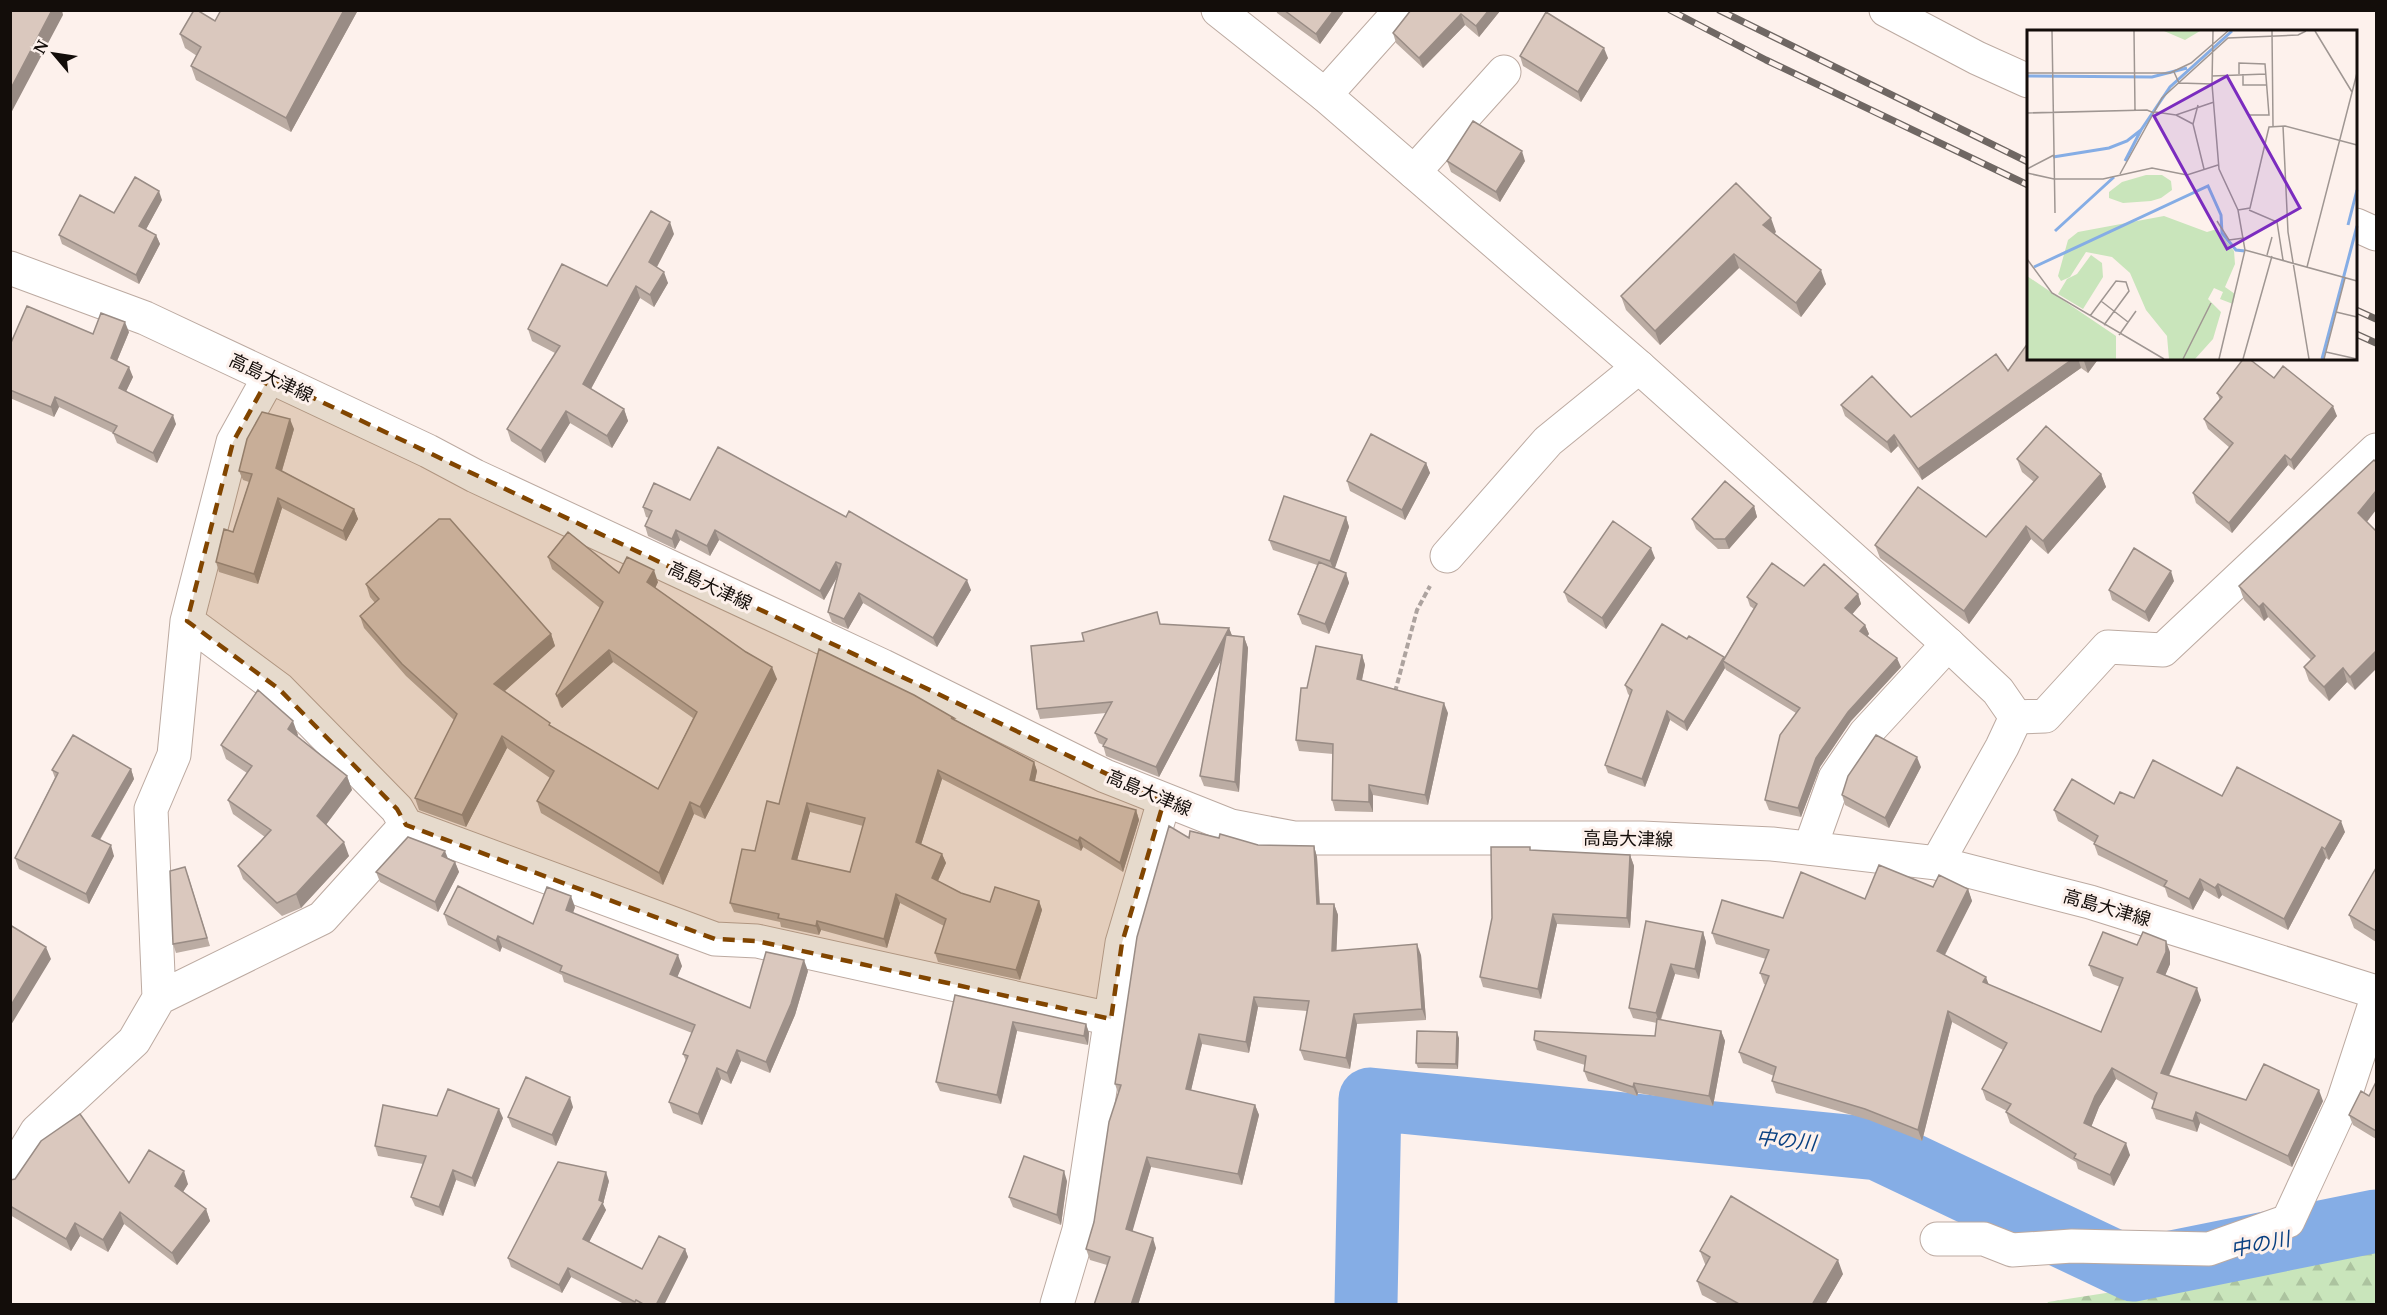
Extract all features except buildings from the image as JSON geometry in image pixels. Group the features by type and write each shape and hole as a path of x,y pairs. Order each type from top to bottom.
{"street":[{"path":"1218,10 1325,95 1639,367 1948,644 1998,691 2016,717"},
{"path":"1325,95 1401,10"},
{"path":"1886,10 1977,58 2027,81"},
{"path":"1413,172 1503,72"},
{"path":"2357,226 2376,234"},
{"name":"高島大津線","path":"10,268 145,318 883,666 1105,776 1231,826 1294,838 1642,838 1810,848 1936,862 2090,902 2376,992"},
{"path":"1447,556 1548,441 1639,367"},
{"path":"10,1175 37,1131 134,1041 159,998 151,809 174,756 187,621 233,442 269,377"},
{"path":"2016,717 2045,716 2108,647 2163,650 2376,450"},
{"path":"187,621 279,689 397,809 406,825 715,939 757,941 1111,1018"},
{"path":"1810,848 1835,778 1865,734 1948,644"},
{"path":"1936,862 2002,747 2016,717"},
{"path":"1057,1305 1079,1230 1122,943 1164,801"},
{"path":"159,998 322,918 406,825"},
{"path":"1937,1239 1984,1239 2012,1250 2072,1246 2210,1249 2288,1221 2343,1102 2376,1001"}],"path":[{"path":"1393,701 1417,610 1447,556"}],"highlighted area":[{"path":"269,377 1164,801 1122,943 1111,1019 757,941 715,939 406,825 397,809 279,689 187,621 233,442"}],"green space":[{"path":"2376,1251 2376,1304 2047,1304 2048,1302"}],"waterway":[{"name":"中の川","path":"1366,1304 1370,1099 1878,1149 2133,1270 2376,1221"}],"railway":[{"path":"1670,10 1766,60 2027,185"},
{"path":"1719,10 2027,162"},
{"path":"2357,310 2376,319"},
{"path":"2357,334 2376,343"}]}
